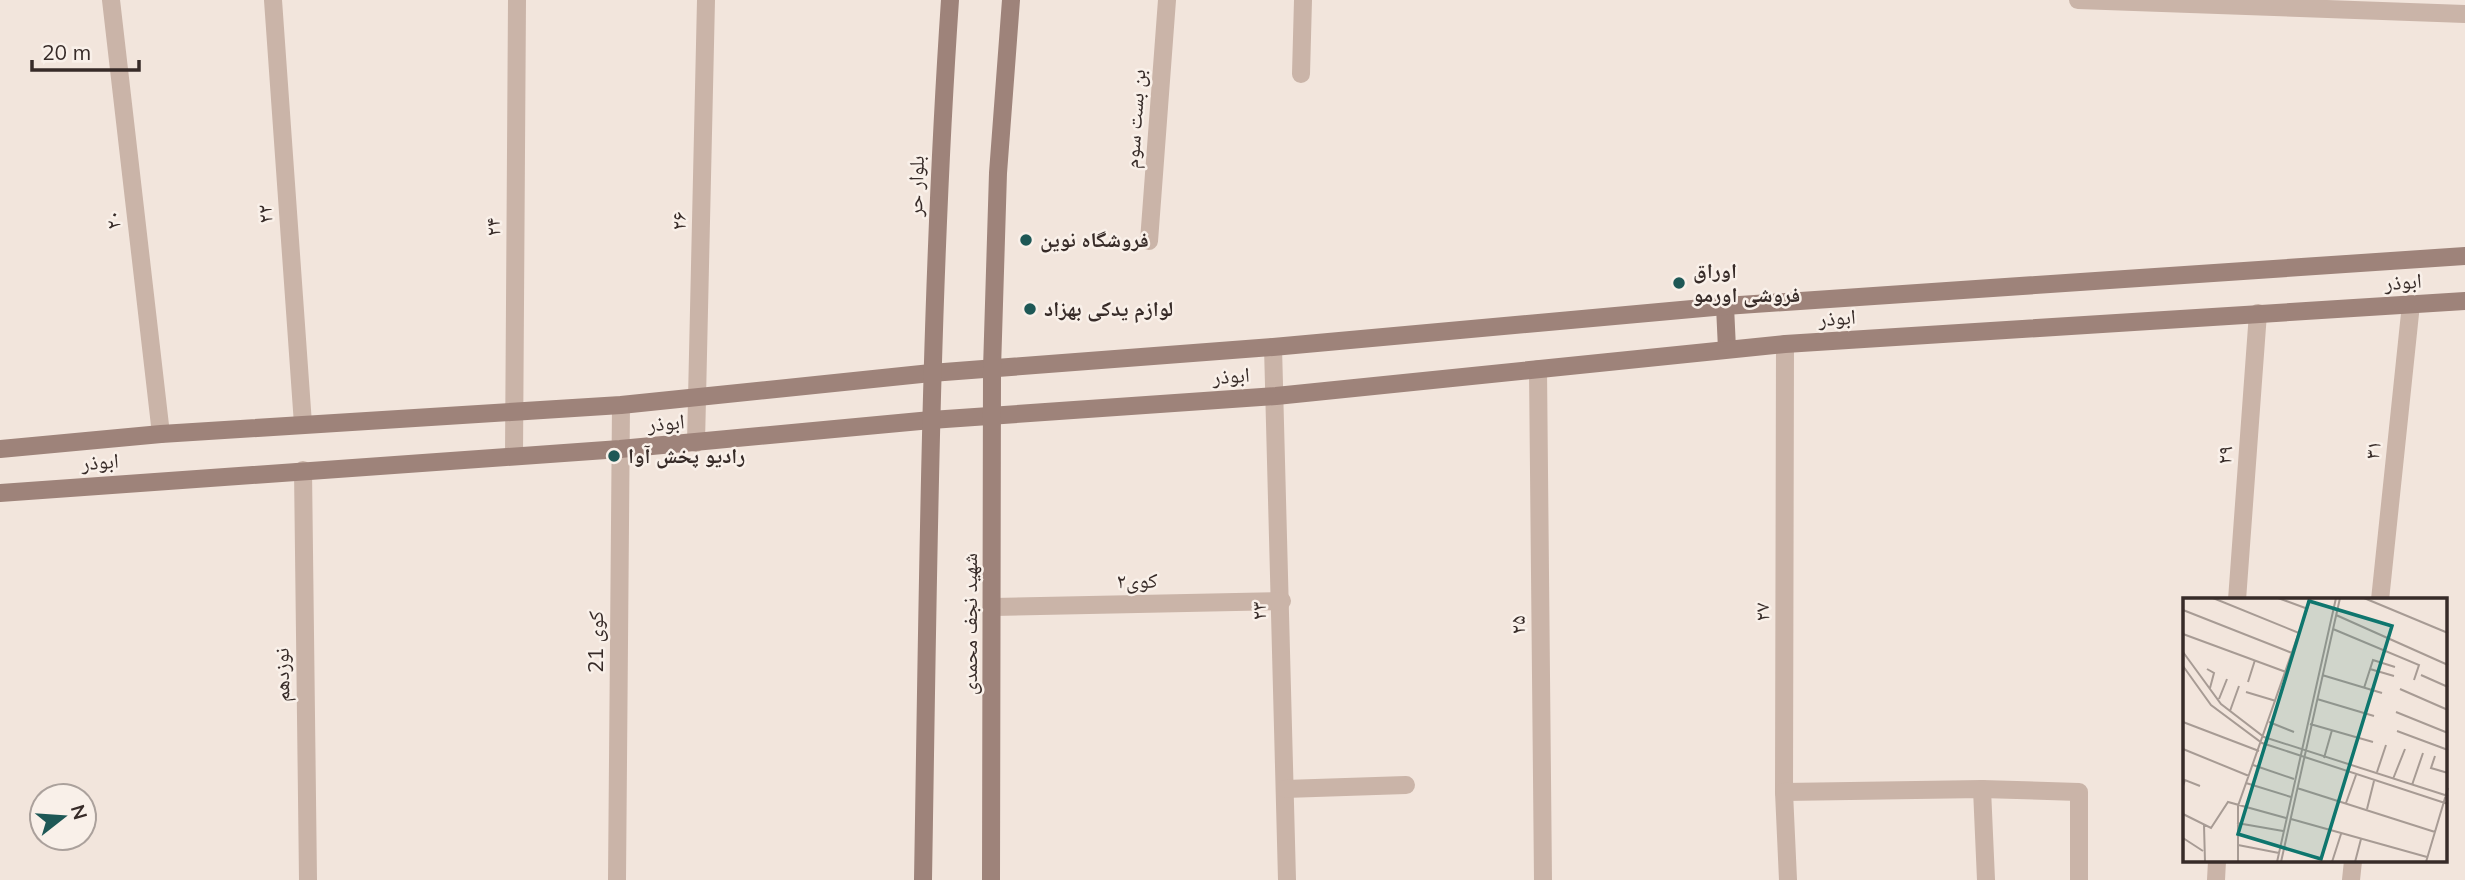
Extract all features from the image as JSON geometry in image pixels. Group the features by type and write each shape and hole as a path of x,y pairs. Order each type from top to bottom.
{"main road":[{"name":"بلوار حر","path":"931,373 940,149 950,0"},
{"path":"992,369 998,173 1011,0"},
{"name":"ابوذر","path":"0,449 161,434 621,405 931,373 1273,347 1725,306 2465,256"},
{"name":"ابوذر","path":"0,493 620,449 931,420 1276,396 1786,344 2465,301"},
{"path":"1725,306 1727,349"},
{"name":"شهید نجف محمدی","path":"991,880 992,369"},
{"name":"شهید نجف محمدی","path":"923,880 931,373"}],"street":[{"name":"۲۰","path":"111,0 161,434"},
{"name":"۲۲","path":"273,0 303,424"},
{"name":"۲۴","path":"514,455 517,0"},
{"name":"۲۶","path":"696,443 706,0"},
{"name":"بن بست سوم","path":"1149,240 1167,0"},
{"path":"1301,74 1303,0"},
{"path":"2078,0 2381,5 2465,14"},
{"name":"۳۱","path":"2380,598 2411,304"},
{"name":"۲۹","path":"2237,598 2258,313"},
{"name":"۲۷","path":"1786,344 1784,792 1788,880"},
{"name":"۲۳","path":"1273,347 1282,601 1287,877"},
{"name":"۲۵","path":"1538,369 1544,880"},
{"name":"کوی 21","path":"617,880 621,405"},
{"name":"نوزدهم","path":"303,470 308,880"},
{"name":"کوی۲","path":"993,607 1282,601"},
{"path":"1285,789 1406,785"},
{"path":"1784,792 1982,789 2079,792 2079,880"},
{"path":"1982,789 1986,880"},
{"path":"2216,880 2217,862"},
{"path":"2351,880 2353,862"}],"place":[{"name":"فروشگاه نوین","path":"1026,240"},
{"name":"اوراق فروشی اورمو","path":"1679,283"},
{"name":"لوازم یدکی بهزاد","path":"1030,309"},
{"name":"رادیو پخش آوا","path":"614,456"}]}
